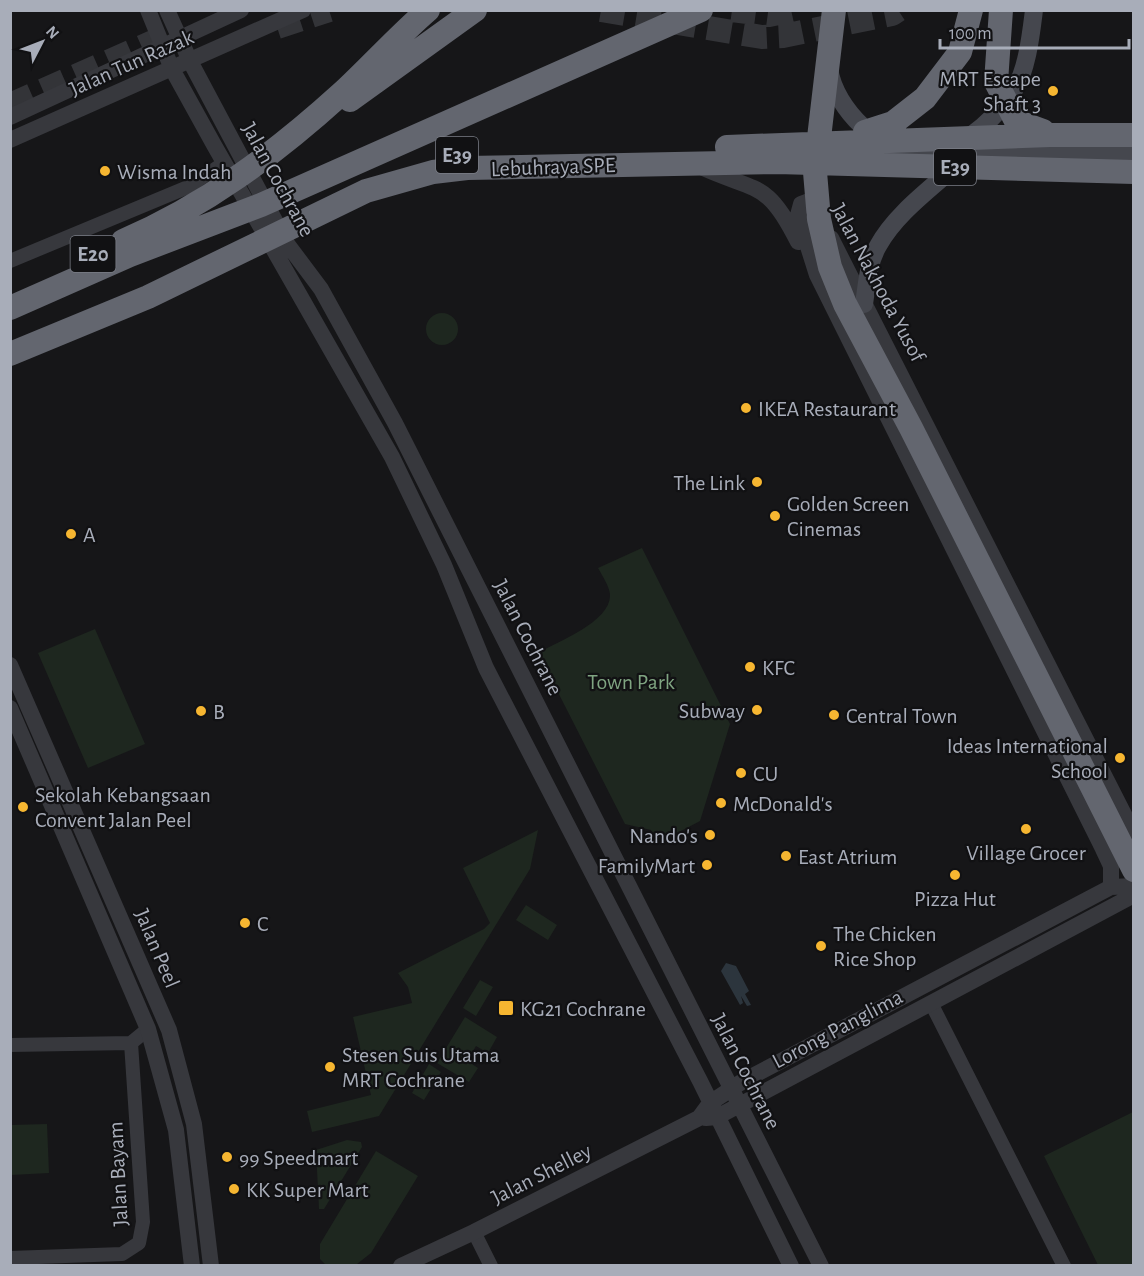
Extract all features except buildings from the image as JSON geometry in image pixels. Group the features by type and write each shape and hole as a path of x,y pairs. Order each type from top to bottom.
{"highway":[{"path":"401,33 417,10"},
{"path":"290,138 343,92 401,33 428,10"},
{"path":"290,138 323,119 475,10"},
{"path":"261,205 701,10"},
{"path":"820,10 812,88 815,175 819,219 830,267 845,304 894,395 1119,878"},
{"path":"815,175 834,10"},
{"path":"773,160 893,123 925,98 960,52 971,10"},
{"path":"1001,10 996,82 1016,121 1051,134 1134,136"},
{"path":"659,151 840,141 1050,135 1134,136"},
{"name":"E20","path":"10,290 176,217 203,202 290,138"},
{"name":"Lebuhraya SPE","path":"10,337 140,285 360,181 430,159 467,153 659,151 1134,161"},
{"path":"261,205 298,199 400,168 459,159 519,154 773,160 923,154"},
{"name":"Lebuhraya SPE","path":"10,354 148,297 366,191 433,172 467,168 773,160 1134,172"},
{"name":"E20","path":"10,308 130,255 261,205"}],"main road":[{"path":"834,10 826,44 830,80 849,113 875,139 897,148 923,154 1134,156"},
{"path":"923,154 956,145 977,131 1016,89 1030,43 1034,10"},
{"path":"864,304 870,264 877,246 892,226 969,154"}],"street":[{"name":"Jalan Cochrane","path":"148,10 172,69 392,457 444,565 486,668 714,1110 791,1266"},
{"name":"Jalan Cochrane","path":"167,10 190,61 288,245 321,289 395,423 821,1266"},
{"name":"Jalan Tun Razak","path":"10,117 241,10"},
{"name":"Jalan Tun Razak","path":"10,140 303,10"},
{"path":"684,159 724,177 761,189 779,207 817,274"},
{"path":"10,261 188,187 224,163"},
{"name":"Jalan Nakhoda Yusof","path":"1119,878 817,274 798,215 801,204 809,201 816,207 1134,834"},
{"path":"868,373 867,359 878,352 886,353 894,359"},
{"name":"Jalan Peel","path":"10,665 169,1030 194,1124 211,1266"},
{"name":"Jalan Peel","path":"10,708 148,1029 176,1130 192,1266"},
{"name":"Lorong Panglima","path":"714,1110 731,1089 1119,878"},
{"path":"1119,878 1134,886"},
{"name":"Lorong Panglima","path":"699,1118 714,1110 740,1106 1134,895"},
{"path":"931,1003 1064,1266"},
{"path":"10,1045 131,1043 148,1029"},
{"name":"Jalan Bayam","path":"10,1258 122,1254 139,1243 143,1222 131,1043"},
{"name":"Jalan Shelley","path":"401,1266 474,1232 699,1118"},
{"path":"474,1232 491,1266"}],"green space":[{"path":"442,313 453,318 458,329 453,340 442,345 431,340 426,329 431,318"},
{"name":"Town Park","path":"642,548 730,724 700,821 658,843 651,830 625,824 538,653 583,629 603,613 610,594 598,568"},
{"path":"95,629 145,744 88,768 38,653"},
{"path":"538,830 530,869 379,1116 312,1132 307,1111 371,1095 353,1017 412,1003 408,987 398,973 484,929 490,923 463,868"},
{"path":"526,905 557,925 548,940 516,920"},
{"path":"480,980 493,987 476,1016 463,1008"},
{"path":"465,1017 497,1037 488,1053 476,1046 467,1061 478,1068 469,1082 437,1063"},
{"path":"429,1064 441,1072 424,1100 412,1093"},
{"path":"1133,1112 1133,1265 1098,1265 1044,1156"},
{"path":"47,1124 49,1173 11,1175 11,1125"},
{"path":"347,1140 361,1142 362,1147 324,1209 319,1209 316,1150"},
{"path":"376,1151 418,1176 371,1253 357,1264 326,1265 320,1259 320,1244"}],"shaded area":[{"path":"726,963 736,966 749,991 745,994 751,1005 747,1006 741,996 743,1003 740,1005 721,971"}],"tunnel":[{"path":"277,27 329,10"},
{"path":"601,10 762,37 783,36 892,14 898,10"},
{"path":"732,10 769,15 792,10"},
{"path":"10,105 162,38"}],"place":[{"name":"MRT Escape Shaft 3","path":"1053,91"},
{"name":"Wisma Indah","path":"105,171"},
{"name":"IKEA Restaurant","path":"746,408"},
{"name":"The Link","path":"757,482"},
{"name":"Golden Screen Cinemas","path":"775,516"},
{"name":"A","path":"71,534"},
{"name":"KFC","path":"750,667"},
{"name":"Subway","path":"757,710"},
{"name":"B","path":"201,711"},
{"name":"Central Town","path":"834,715"},
{"name":"Ideas International School","path":"1120,758"},
{"name":"CU","path":"741,773"},
{"name":"McDonald's","path":"721,803"},
{"name":"Sekolah Kebangsaan Convent Jalan Peel","path":"23,807"},
{"name":"Village Grocer","path":"1026,829"},
{"name":"Nando's","path":"710,835"},
{"name":"East Atrium","path":"786,856"},
{"name":"FamilyMart","path":"707,865"},
{"name":"Pizza Hut","path":"955,875"},
{"name":"C","path":"245,923"},
{"name":"The Chicken Rice Shop","path":"821,946"},
{"name":"KG21 Cochrane","path":"506,1008"},
{"name":"Stesen Suis Utama MRT Cochrane","path":"330,1067"},
{"name":"99 Speedmart","path":"227,1157"},
{"name":"KK Super Mart","path":"234,1189"}]}
